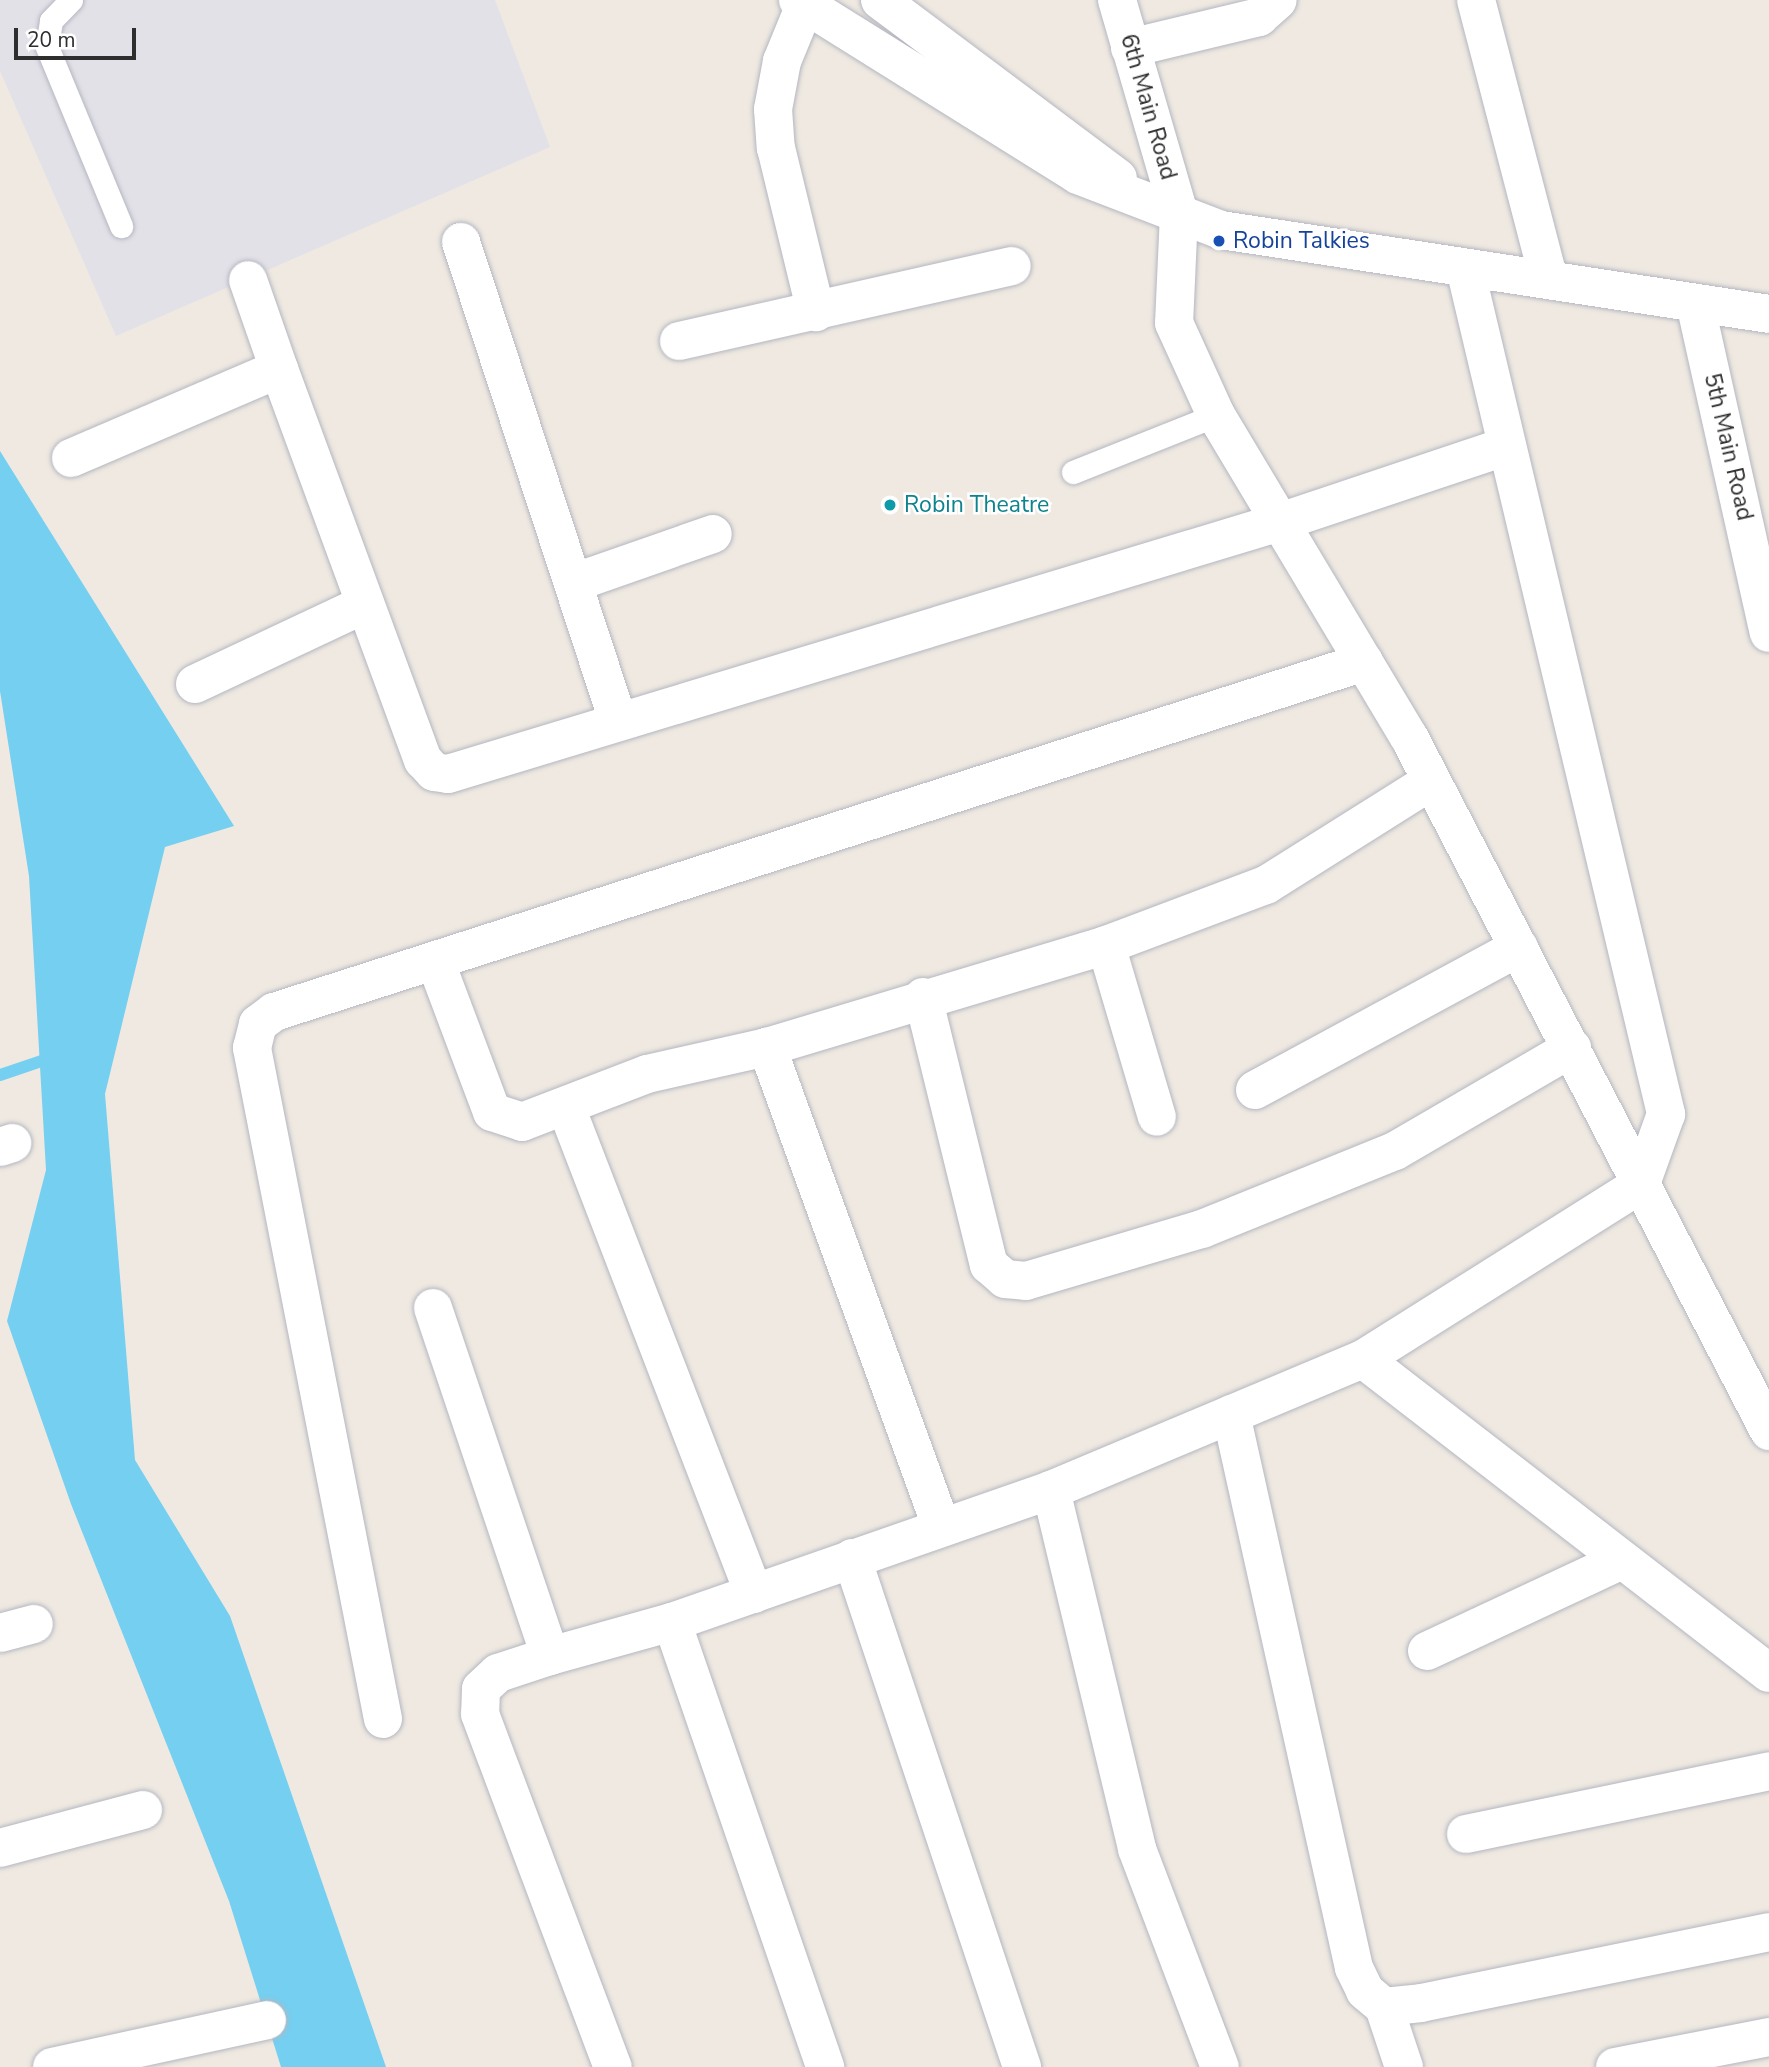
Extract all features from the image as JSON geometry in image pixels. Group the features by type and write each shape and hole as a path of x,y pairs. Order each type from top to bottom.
{"street":[{"path":"880,0 1101,159 1136,197"},
{"name":"6th Main Road","path":"1118,0 1178,214 1174,323 1216,415 1364,662 1431,781 1769,1431"},
{"path":"1130,48 1259,17 1278,0"},
{"path":"1476,0 1549,280"},
{"path":"816,312 776,148 774,109 782,61 801,3 1078,175 1221,230 1769,314"},
{"path":"461,242 618,721"},
{"path":"679,341 816,312 1012,265"},
{"path":"613,2067 480,1714 481,1689 498,1672 672,1622 941,1526 1051,1490 1363,1359 1641,1184 1666,1114 1465,268"},
{"path":"248,280 423,760 434,772 448,774 1280,522 1507,446"},
{"name":"5th Main Road","path":"1695,303 1769,633"},
{"path":"71,458 279,369"},
{"path":"573,583 713,534"},
{"path":"195,684 365,604"},
{"path":"383,1719 252,1048 258,1024 274,1012 436,963 1364,662"},
{"path":"436,963 492,1112 522,1122 648,1074 766,1047 923,997 1106,945 1266,885 1431,781"},
{"path":"1106,945 1157,1117"},
{"path":"1255,1090 1519,947"},
{"path":"923,997 989,1265 1005,1279 1026,1282 1202,1229 1395,1151 1572,1048"},
{"path":"766,1047 941,1526"},
{"path":"566,1107 754,1594"},
{"path":"433,1308 550,1656"},
{"path":"1363,1359 1769,1673"},
{"path":"1231,1414 1354,1968 1365,1991 1384,2007 1404,2067"},
{"path":"1051,1490 1137,1849 1220,2067"},
{"path":"852,1558 1022,2067"},
{"path":"1427,1651 1622,1560"},
{"path":"672,1622 825,2067"},
{"path":"1466,1833 1769,1771"},
{"path":"0,1848 143,1810"},
{"path":"1384,2007 1769,1932"},
{"path":"52,2067 153,2056 267,2020"},
{"path":"1615,2067 1769,2038"}],"lane":[{"path":"71,0 51,21 47,47 121,226"},
{"path":"1073,472 1216,415"}],"shaded area":[{"path":"0,0 495,0 550,147 116,336 0,71"}],"water":[{"path":"0,451 234,826 165,847 105,1094 135,1460 230,1616 386,2067 281,2067 229,1901 71,1504 7,1321 46,1170 29,876 0,691"}],"waterway":[{"path":"0,1075 56,1056"}],"place":[{"name":"Robin Talkies","path":"1219,241"},
{"name":"Robin Theatre","path":"890,505"}]}
